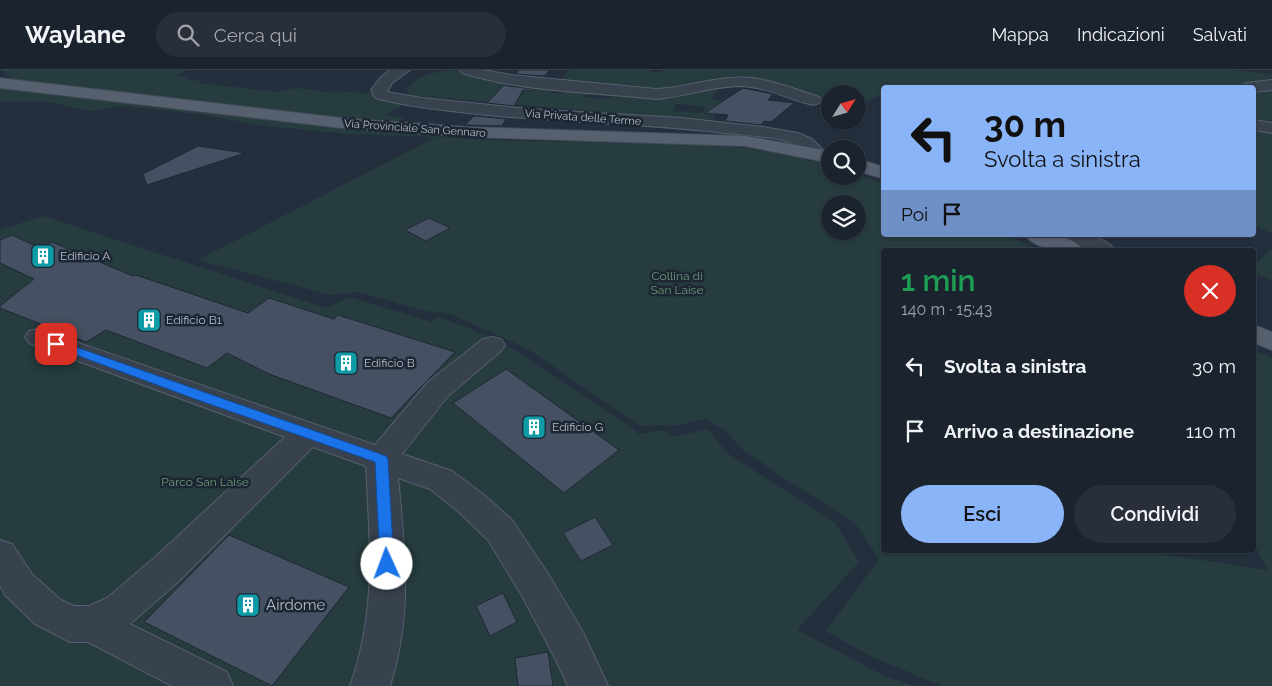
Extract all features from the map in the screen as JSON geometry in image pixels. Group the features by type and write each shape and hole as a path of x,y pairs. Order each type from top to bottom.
{"main road":[{"name":"Via Provinciale San Gennaro","path":"0,83 342,123 468,132 728,140 821,155"},
{"path":"866,168 881,173"},
{"path":"1041,237 1067,248"},
{"path":"1256,334 1272,342"}],"street":[{"name":"Via Privata delle Terme","path":"403,70 387,78 379,90 381,95 404,100 529,114 681,123 754,130 792,137 806,143 821,154"},
{"path":"467,70 510,80 656,94 680,93 736,82 758,84 813,100"},
{"path":"1256,87 1272,85"},
{"path":"1256,126 1272,128"},
{"path":"1073,237 1099,248"},
{"path":"38,337 199,396 441,480 471,503 500,530 534,582 569,645 588,686"},
{"path":"370,686 378,666 388,603 381,459 438,389 492,345"},
{"path":"0,555 19,585 48,612 70,624 92,624 120,610 166,570 309,433"},
{"path":"92,624 213,686"}],"green space":[{"path":"1,70 188,70 177,76 189,77 186,80 201,81 199,83 277,92 296,88 335,93 340,91 373,94 404,104 385,115 404,118 400,121 385,120 381,123 14,80"},
{"path":"454,70 494,82 554,88 550,93 561,94 565,90 588,91 584,97 610,99 614,93 676,97 721,86 711,99 725,101 712,122 408,95 407,89 421,77","holes":["630,99 705,107 702,113 673,111 676,104"]},
{"path":"570,70 650,70 652,73 662,72 662,70 1233,70 1272,74 1272,83 1249,82 1242,85 881,85 881,95 866,102 866,85 821,85 821,99 746,78 667,91 559,82"},
{"name":"Collina di San Laise","path":"0,87 481,140 657,143 755,149 821,164 821,185 866,185 866,177 881,183 881,237 1010,237 1034,248 881,248 881,553 1154,553 1268,570 1256,548 1256,351 1272,358 1272,686 942,686 872,657 826,631 879,559 855,523 743,450 725,430 705,419 678,425 640,426 528,349 450,314 425,311 359,292 331,295 198,260 436,137 348,134 266,126 205,115 126,106 91,111 44,101 0,101","holes":["429,218 450,228 427,241 406,230"]},
{"path":"1265,87 1272,88 1272,123 1256,120 1256,90"},
{"path":"1256,130 1272,132 1272,233 1256,227"},
{"name":"Parco San Laise","path":"43,216 326,308 349,297 432,322 437,316 499,340 627,424 639,434 664,430 674,437 708,429 727,453 835,523 859,562 797,630 889,678 916,686 0,686 0,230"},
{"path":"1272,249 1272,280 1256,274 1256,263"}],"building":[{"path":"519,70 550,70 544,76 516,74"},
{"path":"504,85 532,89 531,91 523,90 514,106 487,103"},
{"path":"743,88 773,94 768,100 794,103 771,122 764,121 761,125 725,121 728,115 705,113"},
{"path":"474,116 506,119 502,126 465,125"},
{"path":"198,146 245,153 147,185 143,174"},
{"path":"429,218 450,228 426,241 405,230"},
{"path":"12,235 40,248 52,242 133,276 136,275 248,313 269,298 334,319 338,315 455,352 391,418 269,374 227,353 207,368 106,330 86,342 0,308 0,306 34,279 0,263 0,240"},
{"name":"Edificio G","path":"506,369 619,450 564,493 453,403"},
{"path":"595,517 613,545 581,561 563,533"},
{"name":"Airdome","path":"229,535 349,587 272,686 144,622"},
{"path":"503,593 517,622 490,636 476,606"},
{"path":"548,652 553,686 518,686 515,658"}],"place":[{"name":"Edificio A","path":"43,256"},
{"name":"Edificio B1","path":"149,320"},
{"name":"Edificio B","path":"346,363"},
{"name":"Edificio G","path":"534,427"},
{"name":"Airdome","path":"248,605"}],"route":[{"path":"56,344 381,459 387,564"}]}
